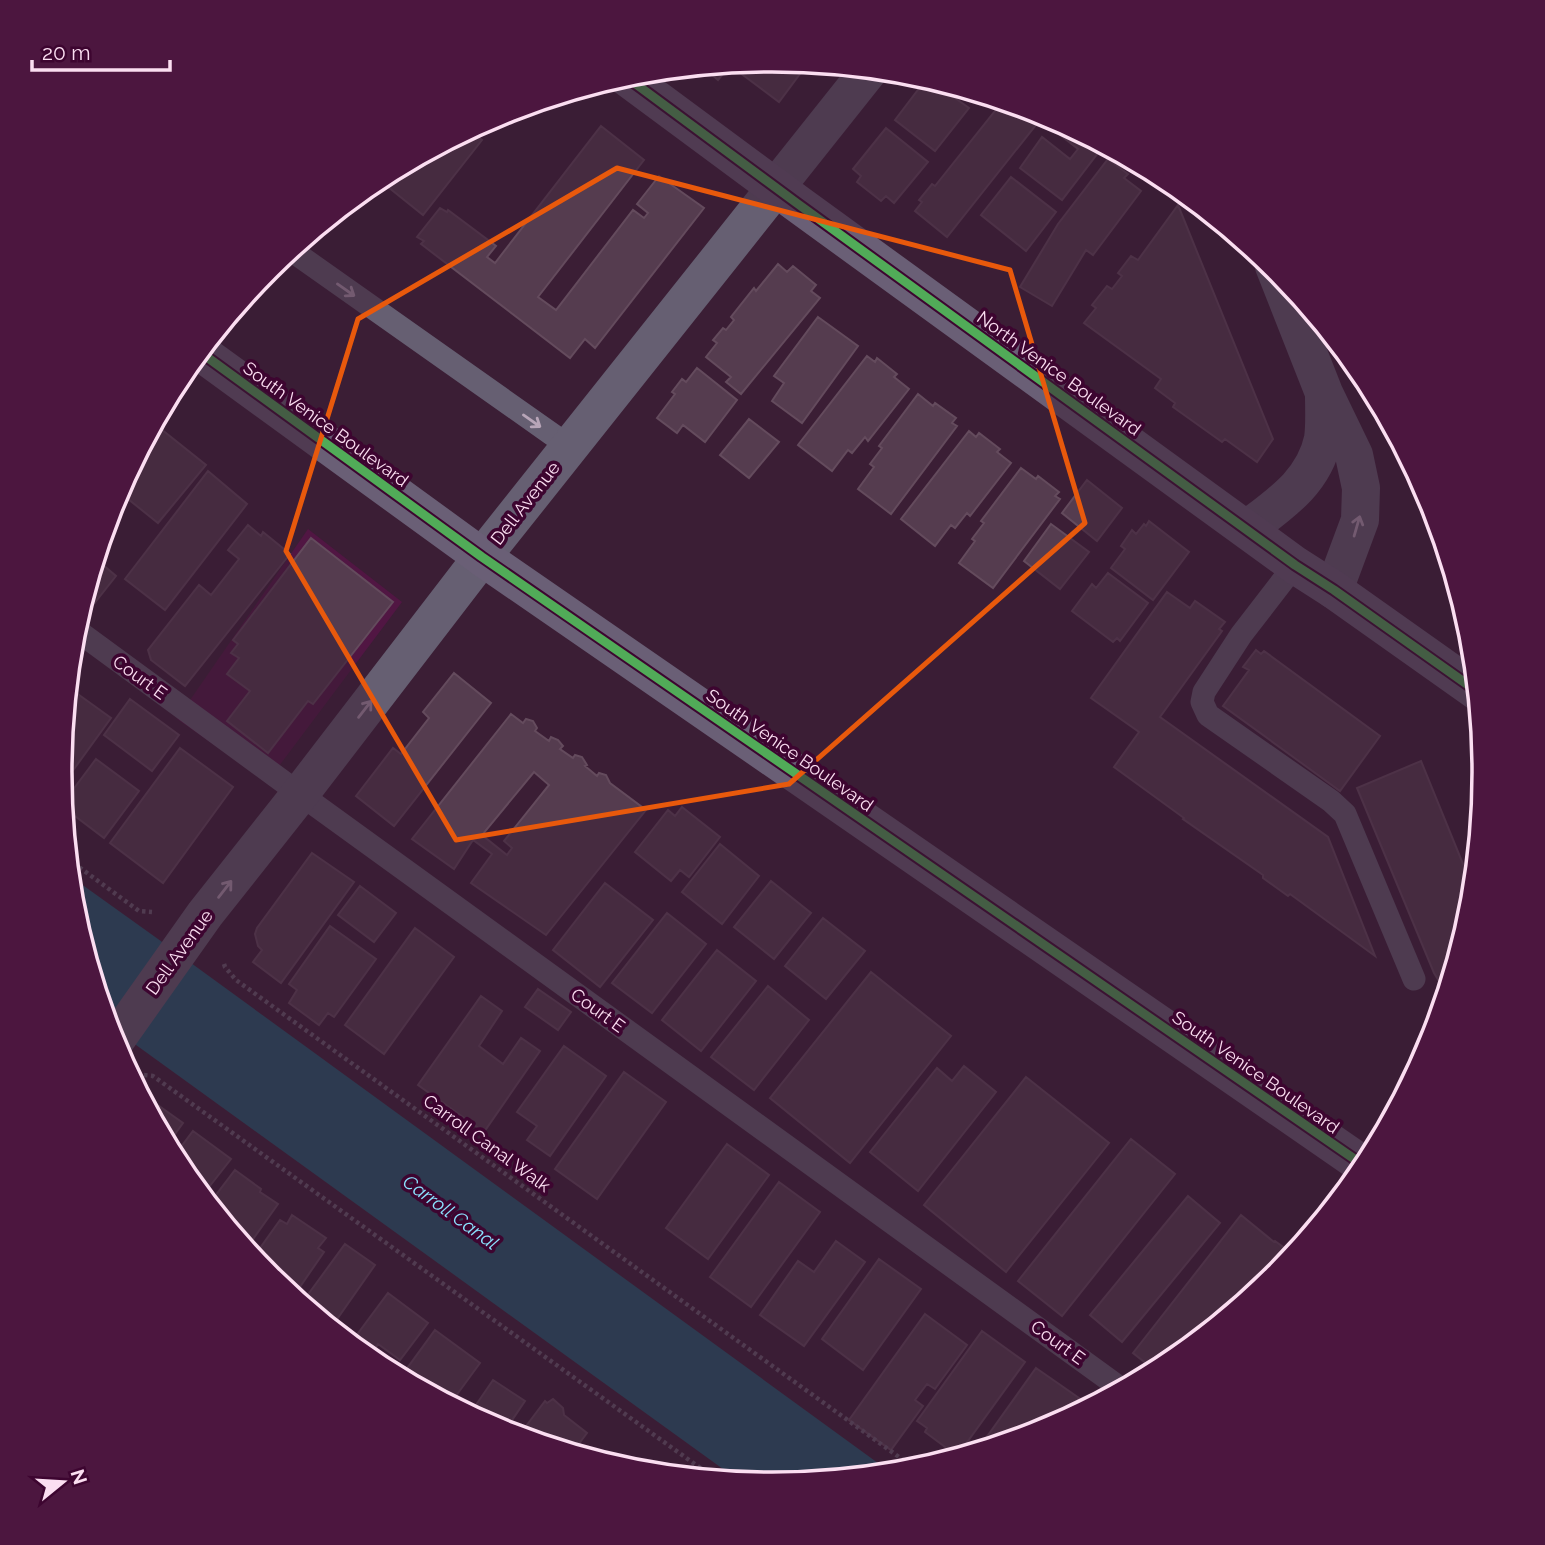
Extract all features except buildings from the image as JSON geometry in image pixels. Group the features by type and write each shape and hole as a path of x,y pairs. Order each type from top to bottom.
{"main road":[{"name":"North Venice Boulevard","path":"637,85 1295,565 1467,684"},
{"name":"South Venice Boulevard","path":"208,358 482,557 1356,1160"}],"street":[{"name":"Dell Avenue","path":"122,1032 194,928 482,557 863,78"},
{"path":"1286,296 1324,393 1354,455 1361,488 1360,520 1334,590"},
{"path":"1247,529 1286,499 1307,477 1323,437 1324,393"}],"lane":[{"path":"299,256 570,447"},
{"path":"1295,565 1241,635 1204,692 1202,702 1208,715 1331,801 1345,814 1414,979"},
{"name":"Court E","path":"85,636 1114,1384"}],"path":[{"path":"78,867 139,911 164,912 187,900 194,928"},
{"path":"141,1074 153,1076 702,1469"}],"highlighted area":[{"path":"617,168 1010,270 1085,523 789,784 456,840 286,551 358,319"}],"shaded area":[{"path":"308,529 402,602 267,782 177,719"}],"water":[{"name":"Carroll Canal","path":"81,884 880,1465 818,1472 727,1472 123,1036 96,954"}],"cycle path":[{"path":"637,85 1295,565 1467,684"},
{"path":"208,358 482,557 1356,1160"}]}
